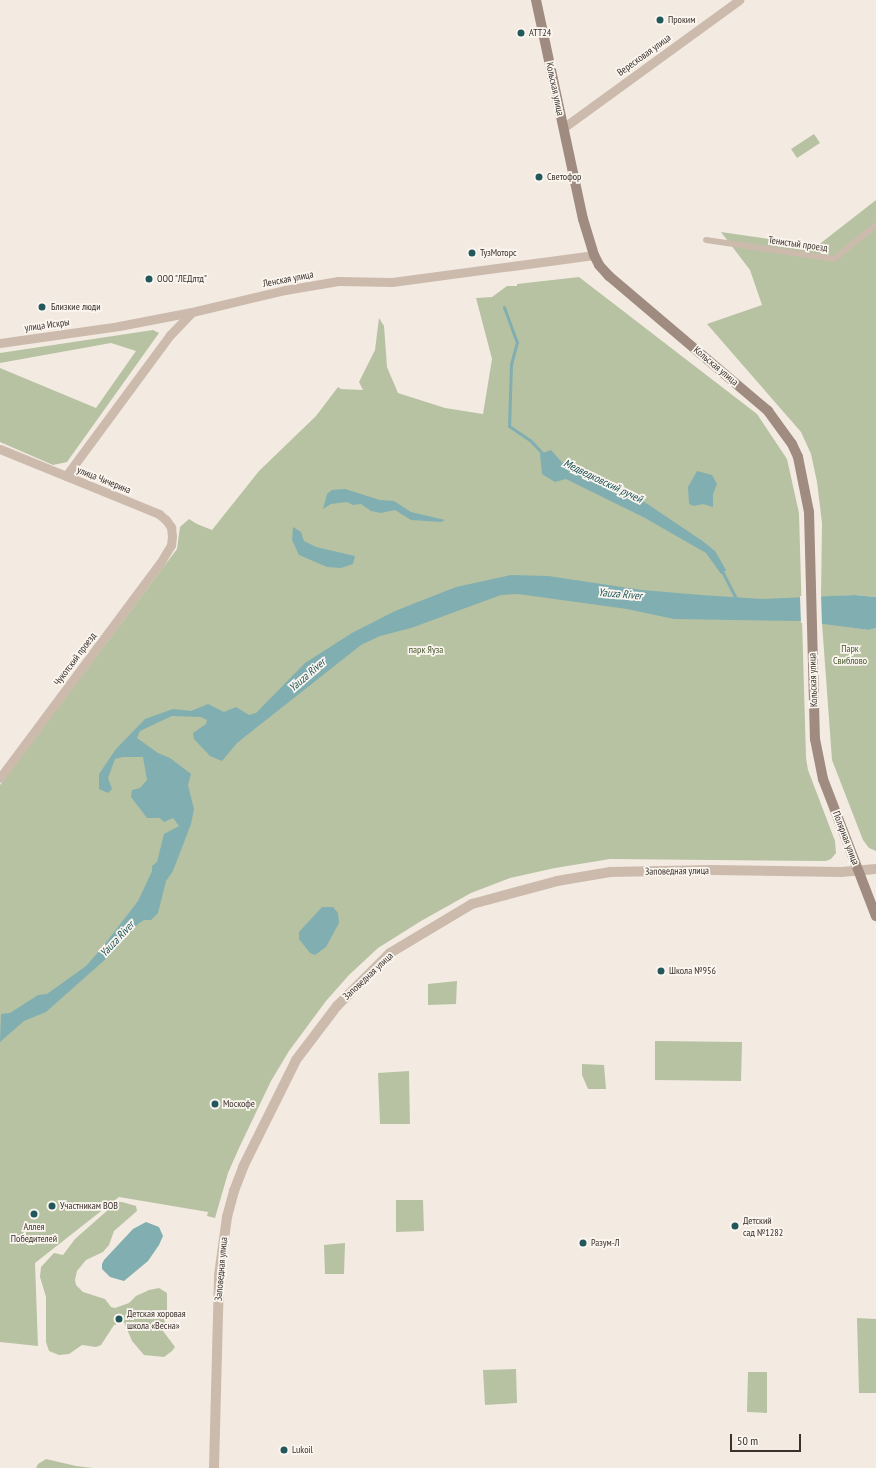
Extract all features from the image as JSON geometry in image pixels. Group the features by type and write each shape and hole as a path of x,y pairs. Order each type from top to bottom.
{"main road":[{"name":"Кольская улица","path":"536,0 583,219 594,255 599,265 609,276 768,411 784,433 798,457 805,485 809,512 815,739 819,759"},
{"name":"Полярная улица","path":"819,759 823,779 876,916"}],"street":[{"name":"Вересковая улица","path":"563,128 739,0"},
{"name":"Тенистый проезд","path":"706,240 834,258 876,225"},
{"name":"Ленская улица","path":"192,312 285,290 338,281 392,282 594,255"},
{"name":"улица Искры","path":"0,343 119,326 192,312"},
{"path":"66,476 170,335 192,312"},
{"name":"улица Чичерина","path":"0,449 159,514 171,527 171,545 167,553"},
{"name":"Чукотский проезд","path":"0,778 167,553"},
{"name":"Заповедная улица","path":"214,1468 219,1275 227,1217 234,1191 243,1167 296,1060 336,1006 390,953 472,904 557,880 610,872 712,870 841,872 876,869"}],"green space":[{"path":"814,134 820,143 797,158 791,149"},
{"path":"876,200 876,597 855,595 821,597 822,523 817,482 811,454 801,432 707,324 762,305 750,270 721,232 817,246"},
{"name":"парк Яуза","path":"579,277 757,414 787,459 799,513 806,758 808,770 835,841 836,853 831,859 826,861 610,859 555,868 510,878 471,893 421,921 378,948 349,975 326,1001 289,1051 271,1081 239,1148 228,1173 215,1218 207,1216 208,1212 119,1197 35,1263 38,1346 0,1342 0,785 177,549 180,527 189,519 212,530 259,471 316,416 338,387 341,389 363,390 359,382 375,350 379,318 384,326 387,367 398,393 445,408 483,414 492,359 476,298 492,297 507,286 517,286 517,284"},
{"path":"153,330 159,333 67,462 53,465 0,442 0,368 96,408 136,351 111,343 0,363 0,353"},
{"name":"Парк Свиблово","path":"822,623 869,630 876,628 876,851 869,848 863,840 832,760"},
{"path":"457,981 456,1004 428,1005 428,984"},
{"path":"655,1041 742,1042 741,1081 655,1080"},
{"path":"582,1064 604,1065 606,1089 588,1089 582,1075"},
{"path":"409,1071 410,1124 380,1124 378,1073"},
{"path":"396,1200 423,1200 424,1231 396,1232"},
{"path":"117,1202 136,1206 137,1211 114,1231 109,1245 103,1252 86,1260 77,1271 75,1280 76,1285 83,1292 105,1299 111,1307 115,1308 129,1303 136,1296 149,1290 159,1288 167,1293 167,1312 163,1331 175,1347 164,1357 144,1355 132,1341 124,1322 114,1325 101,1345 96,1347 82,1345 69,1354 59,1355 49,1351 46,1342 46,1297 40,1277 41,1267 54,1253 63,1255 75,1239"},
{"path":"345,1243 344,1274 325,1274 324,1245"},
{"path":"857,1318 876,1319 876,1393 859,1393"},
{"path":"516,1369 517,1403 485,1405 483,1370"},
{"path":"748,1372 767,1372 767,1413 747,1412"},
{"path":"46,1459 76,1466 93,1468 36,1468 38,1464"}],"water":[{"path":"551,450 566,467 587,472 631,493 701,540 715,551 726,570 721,574 706,553 645,518 566,479 555,482 542,474 540,454"},
{"path":"697,471 712,475 717,484 713,494 713,507 703,504 694,506 689,504 688,487"},
{"path":"345,489 380,500 394,501 411,512 445,520 441,522 411,520 395,510 381,513 371,511 361,504 353,505 347,502 331,504 323,509 327,494 332,490"},
{"path":"293,527 301,532 304,541 316,547 355,556 353,564 341,568 327,567 299,555 292,540"},
{"name":"Yauza River","path":"511,575 548,576 642,590 762,599 855,595 876,597 876,628 869,630 801,621 674,619 627,609 518,594 501,595 411,628 380,636 361,645 237,743 222,761 210,756 194,739 193,733 206,724 207,720 201,717 172,716 161,721 140,731 137,738 158,753 170,758 191,774 188,785 194,809 191,824 173,871 166,881 158,913 151,920 144,920 138,924 108,957 46,1012 24,1021 0,1042 1,1014 10,1013 38,995 47,994 86,966 101,949 138,901 152,871 152,866 157,862 164,834 179,826 173,818 164,822 160,818 147,818 131,797 132,790 140,788 147,780 143,757 123,757 115,759 108,778 112,789 108,793 99,789 99,774 116,749 145,719 173,709 191,711 208,704 224,712 236,707 249,715 256,713 305,663 352,633 395,611 456,587"},
{"path":"322,907 333,907 338,913 339,923 326,947 315,955 310,953 299,939 299,932"},
{"path":"146,1222 159,1227 163,1236 159,1245 148,1261 124,1281 110,1277 102,1269 104,1260 133,1229"}],"pier":[{"path":"821,595 822,625 801,623 800,596"}],"waterway":[{"name":"Медведковский ручей","path":"504,307 517,342 511,364 509,426 530,440 545,456"},
{"name":"Медведковский ручей","path":"721,569 737,600"}],"place":[{"name":"Проким","path":"660,20"},
{"name":"АТТ24","path":"521,33"},
{"name":"Светофор","path":"539,177"},
{"name":"ТузМоторс","path":"472,253"},
{"name":"ООО \"ЛЕДлтд\"","path":"149,279"},
{"name":"Близкие люди","path":"42,307"},
{"name":"Школа №956","path":"661,971"},
{"name":"Москофе","path":"215,1104"},
{"name":"Участникам ВОВ","path":"52,1206"},
{"name":"Аллея Победителей","path":"34,1214"},
{"name":"Детский сад №1282","path":"735,1226"},
{"name":"Разум-Л","path":"583,1243"},
{"name":"Детская хоровая школа «Весна»","path":"119,1319"},
{"name":"Lukoil","path":"284,1450"}]}
